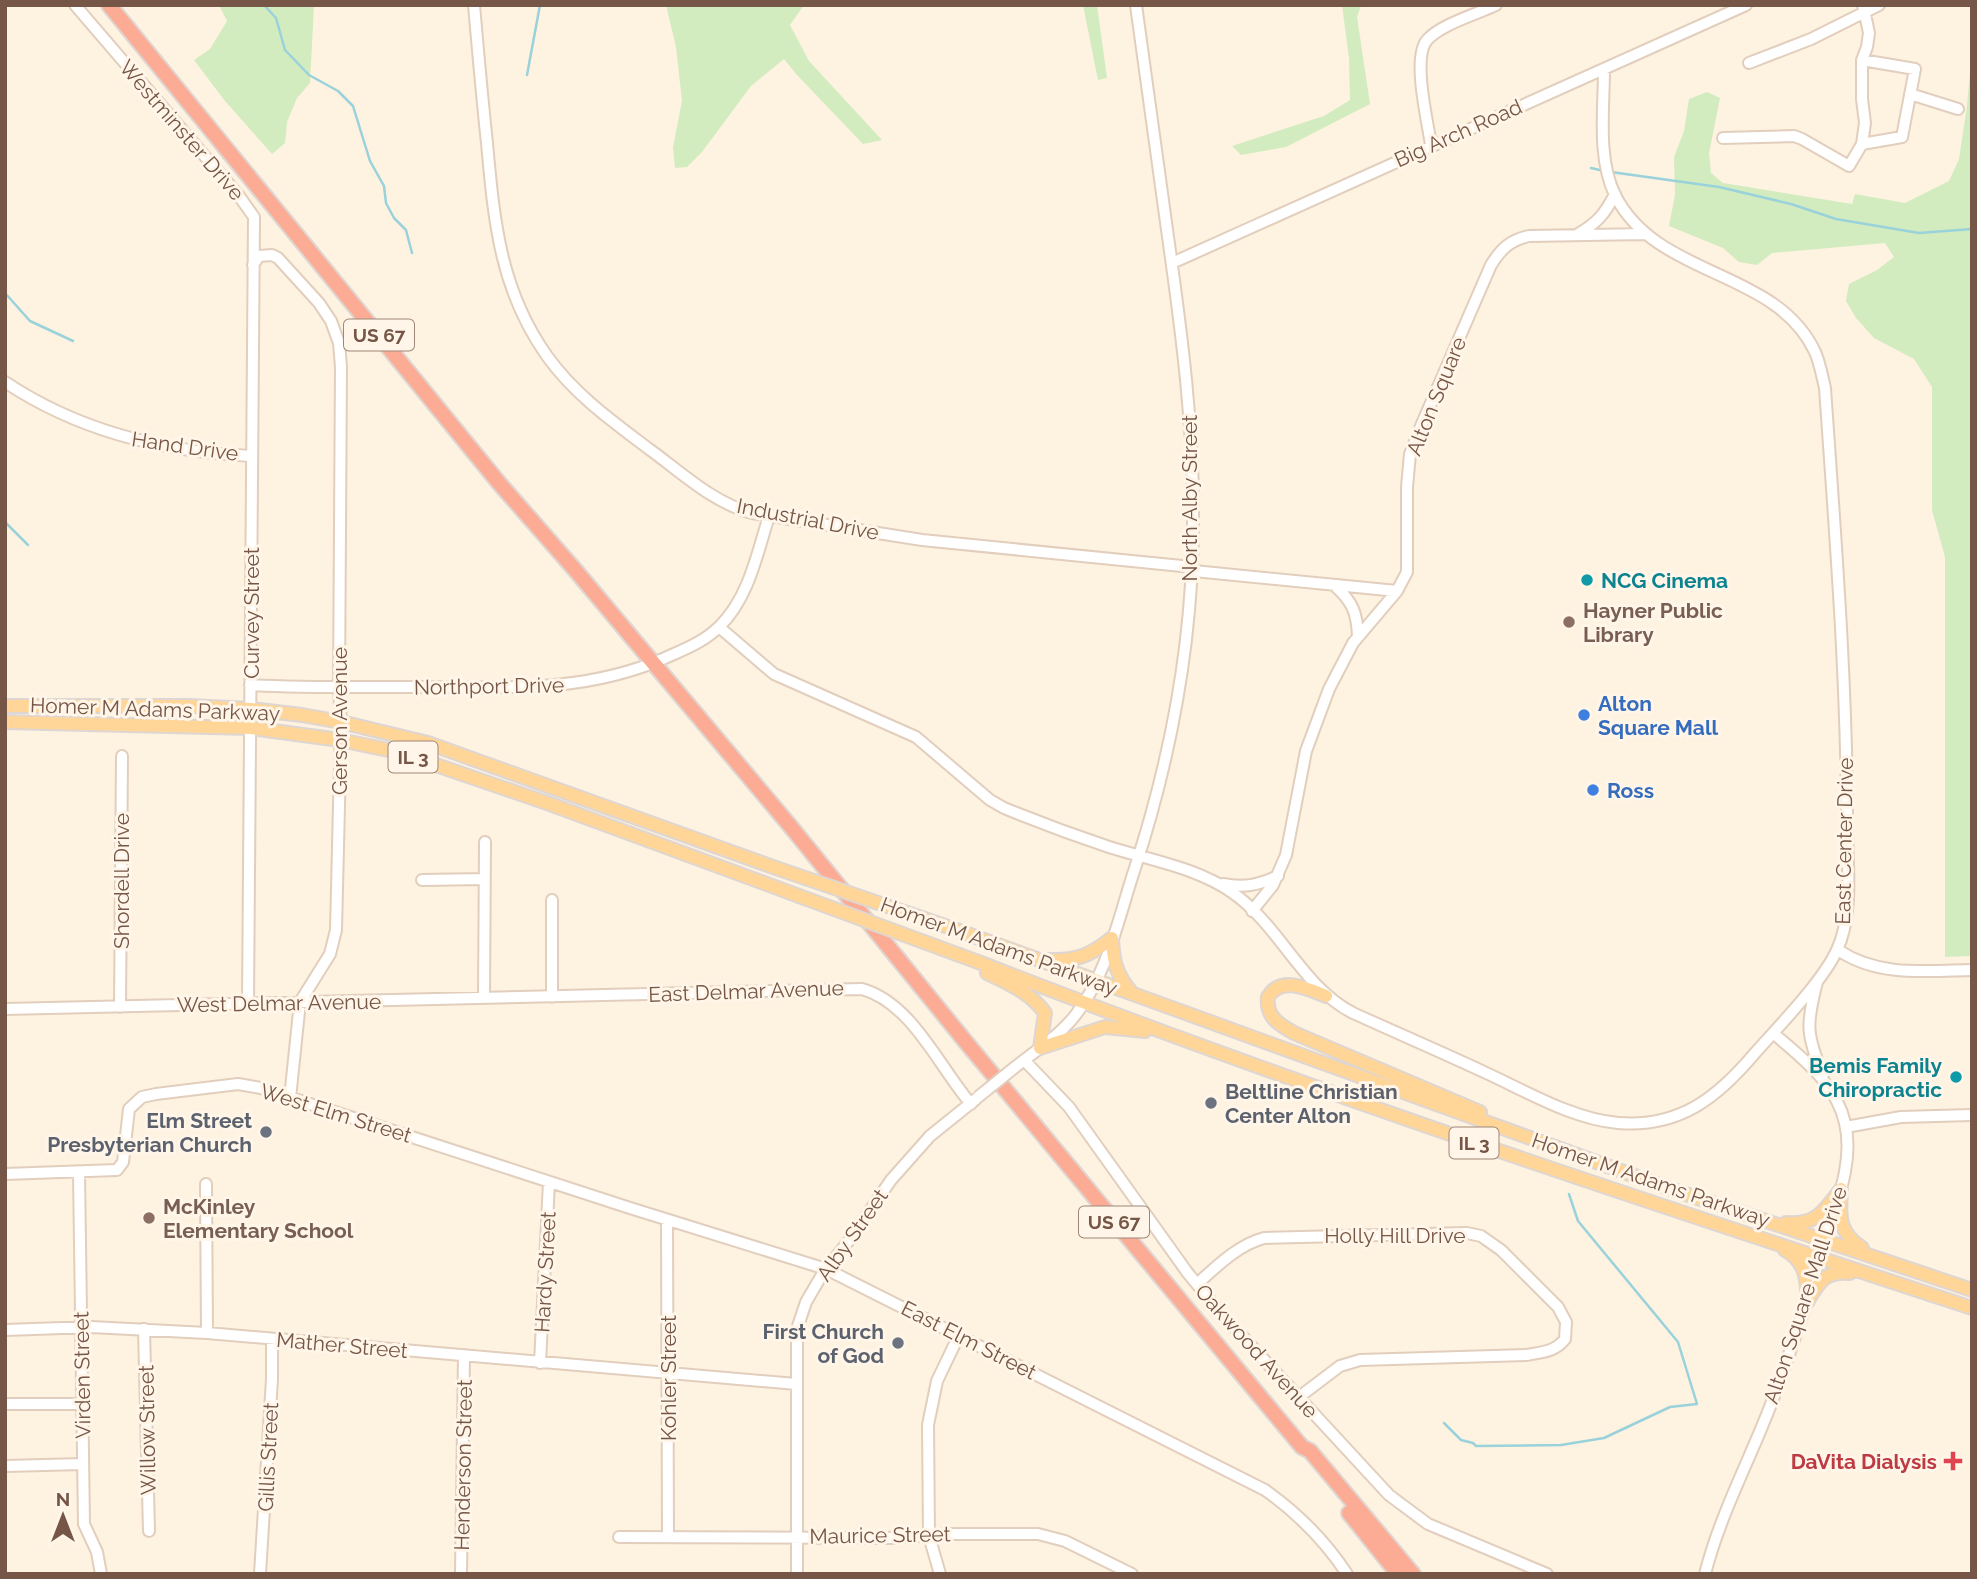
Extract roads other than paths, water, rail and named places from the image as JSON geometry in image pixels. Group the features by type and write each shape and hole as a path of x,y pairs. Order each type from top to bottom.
{"highway":[{"name":"US 67","path":"109,5 499,483 791,827 1302,1447 1310,1451 1413,1574"},
{"name":"US 67","path":"1302,1447 1303,1455 1398,1574"}],"main road":[{"name":"Homer M Adams Parkway","path":"5,706 188,706 251,709 341,722 428,743 954,929 1665,1187 1972,1290"},
{"name":"Homer M Adams Parkway","path":"5,722 251,728 340,740 398,752 799,896 1323,1091 1608,1189 1972,1308"},
{"path":"1038,960 1067,961 1093,953 1112,938"},
{"path":"1112,938 1113,962 1120,980 1134,995"},
{"path":"943,949 1023,991 1036,1002 1045,1013 1040,1048 1105,1027 1171,1035"},
{"path":"1326,996 1292,985 1283,985 1271,992 1268,1006 1275,1021 1294,1033 1665,1187"},
{"path":"1771,1222 1795,1223 1814,1220 1841,1189"},
{"path":"1841,1189 1840,1224 1856,1244 1874,1256"},
{"path":"1766,1241 1798,1260 1806,1272 1808,1301"},
{"path":"1808,1301 1818,1285 1833,1272 1872,1275"}],"street":[{"name":"Westminster Drive","path":"75,5 253,214 253,265"},
{"name":"Industrial Drive","path":"474,5 494,223 505,272 530,328 547,356 565,378 606,416 729,505 769,516 922,540 1397,591"},
{"name":"North Alby Street","path":"1096,982 1161,782 1183,663 1192,567 1190,411 1136,5"},
{"path":"1431,145 1420,64 1424,44 1436,33 1496,5"},
{"name":"Big Arch Road","path":"1172,263 1745,5"},
{"path":"1749,63 1811,39 1865,8 1879,5"},
{"path":"1723,138 1794,136 1849,166 1862,144 1866,122 1862,99 1862,60 1868,33 1865,8"},
{"path":"1862,60 1915,69 1902,137 1862,144"},
{"name":"East Center Drive","path":"719,627 774,674 916,737 997,804 1077,836 1214,882 1237,896 1326,996 1353,1013 1582,1115 1618,1123 1651,1122 1678,1114 1710,1099 1735,1077 1818,979 1838,950 1844,930 1847,904 1846,728 1825,388 1819,364 1807,338 1797,324 1778,307 1754,291 1675,254 1645,234 1633,222 1615,194 1605,159 1604,69"},
{"path":"1910,94 1958,109"},
{"path":"1577,235 1606,214 1615,194"},
{"name":"Alton Square","path":"1252,911 1278,876 1286,855 1298,783 1310,738 1335,675 1358,636 1397,591 1407,572 1407,487 1410,454 1491,265 1506,246 1529,236 1645,234"},
{"name":"Gerson Avenue","path":"253,265 259,256 278,258 319,303 337,335 341,367 341,722 334,940 322,968 300,1002 290,1098"},
{"name":"Curvey Street","path":"248,1003 253,265"},
{"path":"5,398 8,384"},
{"name":"Hand Drive","path":"8,384 64,415 126,438 184,451 252,456"},
{"name":"Northport Drive","path":"250,685 529,688 568,685 635,670 695,645 731,614 746,587 769,516"},
{"path":"1334,584 1349,598 1354,608 1358,636"},
{"name":"Shordell Drive","path":"120,1007 122,756"},
{"path":"484,998 485,842"},
{"path":"1214,882 1247,887 1278,876"},
{"path":"422,880 484,879"},
{"path":"552,900 552,997"},
{"path":"1838,950 1860,963 1883,969 1972,970"},
{"path":"1818,979 1809,1012 1809,1035 1827,1084"},
{"name":"Alby Street","path":"797,1574 797,1342 800,1319 806,1302 826,1269 909,1157 930,1136 1064,1028 1096,982"},
{"name":"East Delmar Avenue","path":"552,997 862,989 884,997 906,1017 975,1100"},
{"name":"West Delmar Avenue","path":"5,1009 552,997"},
{"name":"Alton Square Mall Drive","path":"1705,1574 1723,1518 1770,1405 1808,1301 1846,1165 1846,1127 1842,1112 1827,1084 1773,1033"},
{"name":"Oakwood Avenue","path":"1024,1060 1051,1086 1081,1122 1197,1284 1371,1477 1408,1511 1440,1530 1547,1574"},
{"name":"West Elm Street","path":"5,1174 79,1173 120,1168 129,1109 142,1097 238,1084 261,1088 549,1182"},
{"path":"1846,1127 1901,1117 1972,1115"},
{"name":"Virden Street","path":"79,1173 84,1524 97,1552 101,1574"},
{"name":"East Elm Street","path":"549,1182 826,1269 1265,1490 1276,1497 1330,1549 1347,1574"},
{"name":"Hardy Street","path":"540,1363 549,1182"},
{"path":"206,1184 207,1333"},
{"name":"Kohler Street","path":"667,1220 668,1537"},
{"name":"Holly Hill Drive","path":"1197,1284 1237,1251 1264,1238 1467,1233 1481,1236 1501,1250 1558,1307 1566,1322 1565,1339 1557,1348 1546,1352 1360,1360 1340,1366 1299,1397"},
{"name":"Mather Street","path":"5,1330 81,1328 207,1333 796,1384"},
{"name":"Willow Street","path":"144,1329 149,1531"},
{"path":"940,1574 929,1536 930,1409 937,1381 959,1335"},
{"name":"Gillis Street","path":"260,1574 272,1379 271,1339"},
{"name":"Henderson Street","path":"461,1574 464,1355"},
{"path":"5,1404 82,1404"},
{"path":"5,1466 83,1464"},
{"name":"Maurice Street","path":"619,1537 929,1536 1019,1532 1050,1536 1132,1574"}],"waterway":[{"path":"264,5 276,18 285,50 309,75 338,91 353,106 370,161 384,186 386,203 394,218 406,230 412,253"},
{"path":"527,75 540,5"},
{"path":"1591,168 1604,171"},
{"path":"1611,172 1719,187 1791,204 1836,219 1919,233 1972,229"},
{"path":"5,293 30,321 73,341"},
{"path":"5,522 28,545"},
{"path":"1444,1423 1461,1440 1476,1446 1561,1445 1604,1438 1670,1407 1697,1404 1678,1342 1578,1221 1569,1194"}],"place":[{"name":"NCG Cinema","path":"1587,580"},
{"name":"Hayner Public Library","path":"1569,622"},
{"name":"Alton Square Mall","path":"1584,715"},
{"name":"Ross","path":"1593,790"},
{"name":"Bemis Family Chiropractic","path":"1956,1077"},
{"name":"Beltline Christian Center Alton","path":"1211,1103"},
{"name":"Elm Street Presbyterian Church","path":"266,1132"},
{"name":"McKinley Elementary School","path":"149,1218"},
{"name":"First Church of God","path":"898,1343"},
{"name":"DaVita Dialysis","path":"1953,1461"}]}
